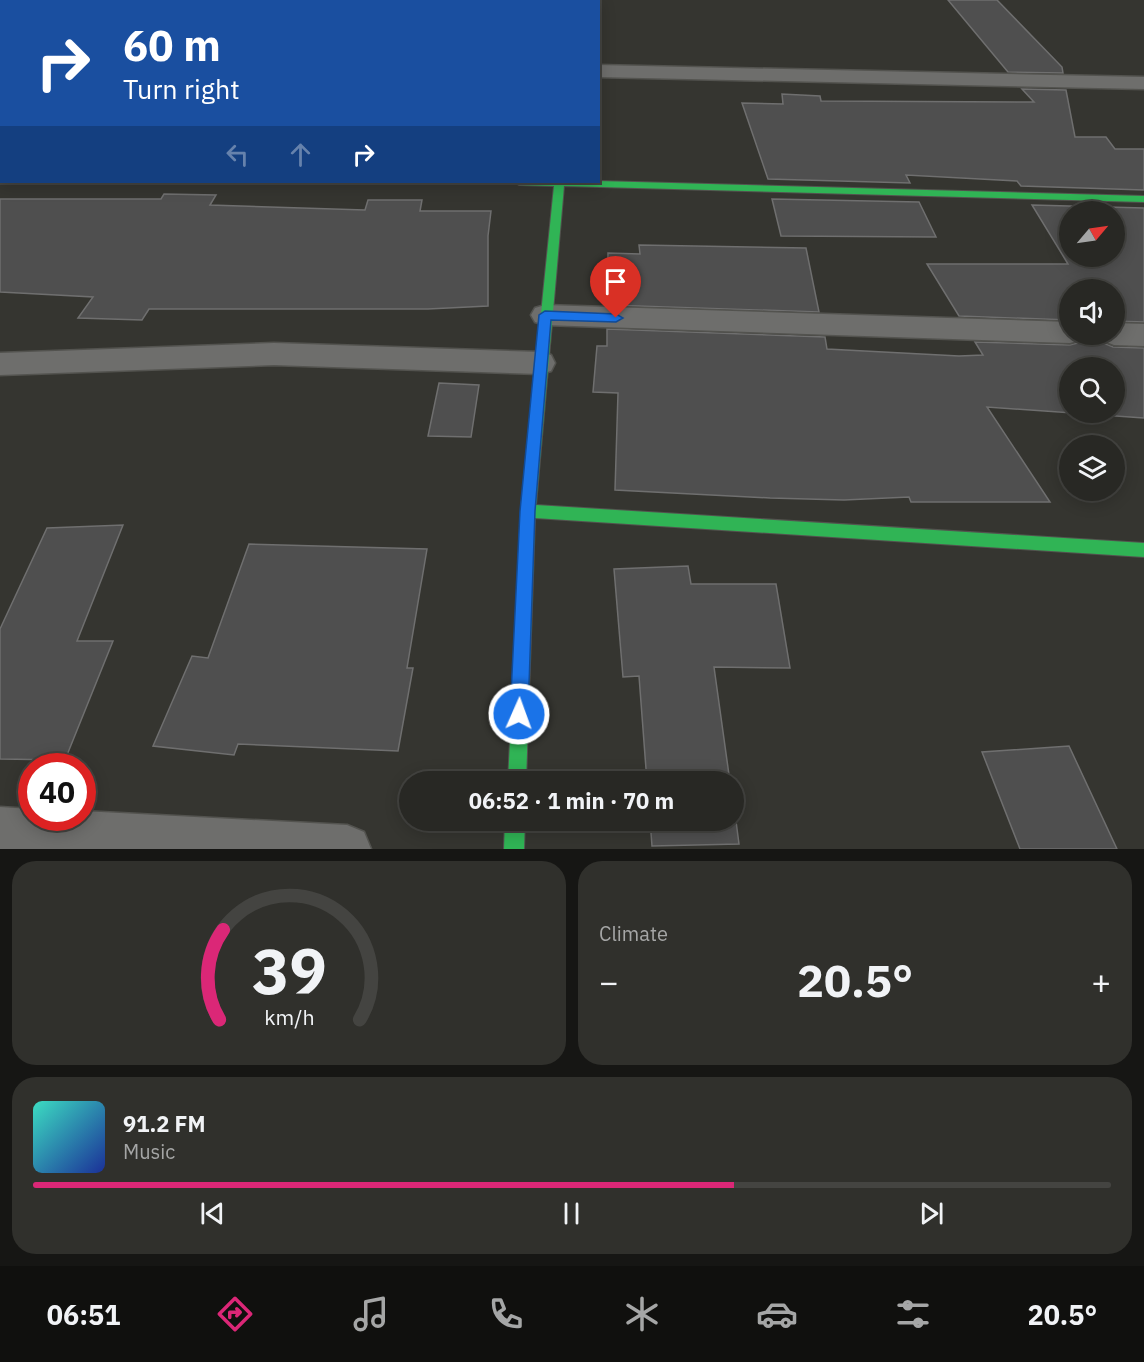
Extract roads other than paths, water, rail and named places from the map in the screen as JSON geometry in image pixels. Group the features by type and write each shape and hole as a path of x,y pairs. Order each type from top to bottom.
{"street":[{"path":"600,71 1144,83"},
{"path":"517,771 528,511 540,363 559,183"},
{"path":"593,183 1144,199"},
{"path":"545,315 1059,333"},
{"path":"1125,334 1144,335"},
{"path":"0,364 274,354 540,363"},
{"path":"528,511 1144,550"},
{"path":"0,831 347,849"},
{"path":"514,849 515,831"}]}
